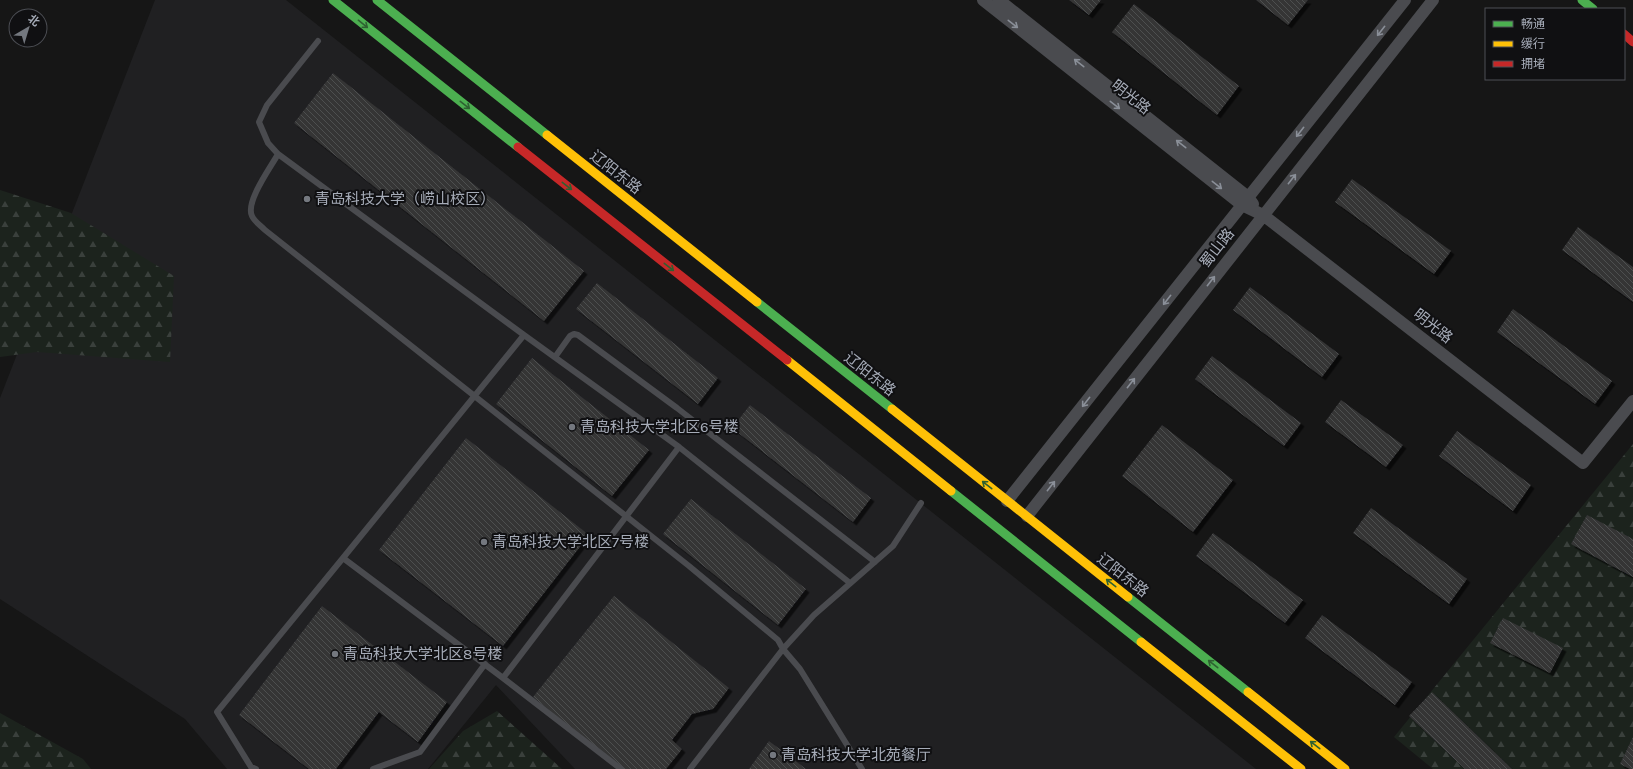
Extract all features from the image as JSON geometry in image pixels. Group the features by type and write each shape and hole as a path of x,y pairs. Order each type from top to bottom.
{"main road":[{"path":"333,0 1301,769"},
{"name":"辽阳东路","path":"377,0 1346,769"},
{"path":"1582,0 1592,8"},
{"path":"1625,35 1633,42"}],"street":[{"name":"明光路","path":"982,0 1245,201 1583,463 1633,401"},
{"name":"明光路","path":"999,0 1245,201"},
{"name":"蜀山路","path":"1007,501 1405,0"},
{"name":"蜀山路","path":"1027,516 1433,0"}],"lane":[{"path":"318,41 267,105 259,122 268,143 278,154 679,447 850,583"},
{"path":"278,154 254,196 251,209 252,217 265,230 689,566 778,640 782,649 800,669 862,769"},
{"path":"256,769 251,767 217,712 524,334"},
{"path":"555,357 570,336 574,334 578,335 677,408 875,562"},
{"path":"503,678 679,447"},
{"path":"690,769 782,649 814,615 893,546 921,503"},
{"path":"343,558 621,769"},
{"path":"373,769 420,752 484,664"}],"shaded area":[{"name":"青岛科技大学（崂山校区）","path":"155,0 286,0 1256,769 575,769 496,685 428,769 227,769 185,719 0,599 0,398"}],"green space":[{"path":"0,190 71,213 174,276 170,362 37,352 0,357"},
{"path":"1633,444 1633,769 1433,769 1394,737"},
{"path":"497,711 562,769 429,769 463,731"},
{"path":"0,713 83,759 91,769 0,769"}],"building":[{"path":"1069,0 1101,0 1089,15"},
{"path":"1256,0 1308,0 1288,25"},
{"path":"1134,4 1239,86 1217,115 1112,32"},
{"path":"333,73 584,271 544,321 294,123"},
{"path":"1352,179 1451,251 1434,274 1335,202"},
{"path":"1578,227 1633,267 1633,302 1562,250"},
{"path":"597,283 718,378 698,404 576,309"},
{"path":"1250,287 1339,354 1322,377 1233,310"},
{"path":"1513,309 1612,381 1595,404 1497,332"},
{"path":"1212,356 1301,423 1284,446 1195,379"},
{"name":"青岛科技大学北区6号楼","path":"532,358 649,450 612,496 496,404"},
{"path":"1341,400 1403,445 1386,467 1325,422"},
{"path":"750,405 871,498 853,522 732,428"},
{"path":"1162,425 1233,480 1193,532 1122,476"},
{"path":"1457,431 1531,485 1513,511 1439,456"},
{"name":"青岛科技大学北区7号楼","path":"466,438 589,535 503,646 379,550"},
{"path":"691,499 806,589 778,625 663,534"},
{"path":"1371,508 1467,579 1449,604 1353,533"},
{"path":"1587,515 1633,539 1633,577 1571,544"},
{"path":"1213,533 1303,600 1285,623 1196,556"},
{"path":"614,596 729,688 713,709 692,714 672,740 682,749 666,769 623,769 533,697"},
{"name":"青岛科技大学北区8号楼","path":"322,606 447,702 418,742 379,712 336,769 309,769 239,715"},
{"path":"1322,615 1412,682 1395,705 1305,638"},
{"path":"1503,618 1563,648 1550,673 1490,643"},
{"path":"1432,692 1512,769 1465,769 1409,716"},
{"path":"1633,737 1633,769 1630,769 1620,764"},
{"name":"青岛科技大学北苑餐厅","path":"769,741 806,769 749,769"}],"traffic: fast":[{"path":"333,0 518,147"},
{"path":"377,0 547,135"},
{"path":"1582,0 1592,8"},
{"path":"757,302 892,409"},
{"path":"951,491 1141,642"},
{"path":"1128,597 1248,692"}],"traffic: slow":[{"path":"547,135 757,302"},
{"path":"787,360 951,491"},
{"path":"892,409 1128,597"},
{"path":"1141,642 1301,769"},
{"path":"1248,692 1345,769"}],"traffic: jam":[{"path":"1625,35 1633,42"},
{"path":"518,147 787,360"}],"place":[{"name":"青岛科技大学（崂山校区）","path":"307,199"},
{"name":"青岛科技大学北区6号楼","path":"572,427"},
{"name":"青岛科技大学北区7号楼","path":"484,542"},
{"name":"青岛科技大学北区8号楼","path":"335,654"},
{"name":"青岛科技大学北苑餐厅","path":"773,755"}]}
